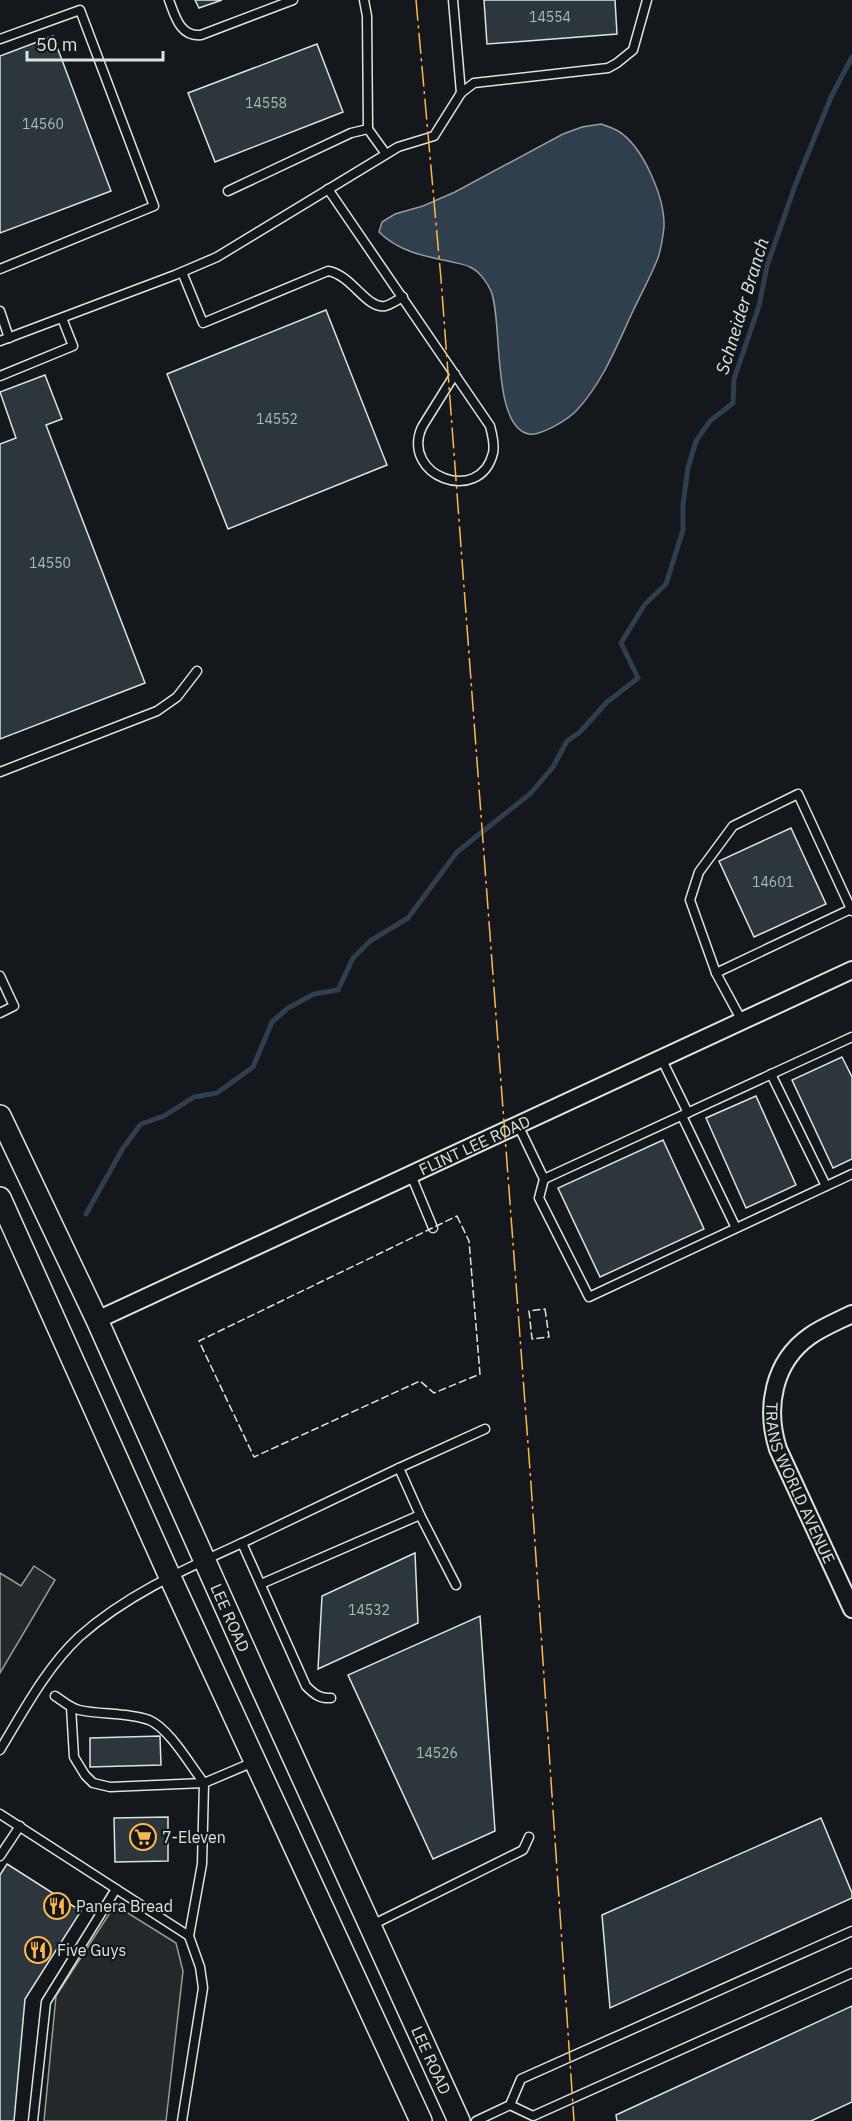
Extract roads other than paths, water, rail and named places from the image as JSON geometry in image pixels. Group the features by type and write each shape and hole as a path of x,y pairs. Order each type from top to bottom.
{"street":[{"name":"FLINT LEE ROAD","path":"97,1320 852,970"},
{"name":"LEE ROAD","path":"0,1116 97,1320 459,2121"},
{"name":"LEE ROAD","path":"0,1198 170,1577 421,2121"},
{"name":"TRANS WORLD AVENUE","path":"852,1314 810,1336 796,1348 784,1364 777,1380 772,1398 771,1416 778,1449 852,1610"}],"lane":[{"path":"169,0 177,22 187,33 194,36 293,0"},
{"path":"364,0 367,16 368,129 386,154"},
{"path":"453,0 461,93"},
{"path":"0,311 4,339 217,257 398,147 434,136 461,93 474,83 608,68 617,63 633,50 646,0"},
{"path":"0,39 80,10 154,206 0,269"},
{"path":"228,191 351,133 368,129"},
{"path":"328,189 455,374 490,426 493,454 486,467 477,476 458,482 439,476 429,469 418,453 417,444 422,427 455,374"},
{"path":"182,272 203,323 328,271 338,273 346,279 373,305 384,306 402,297"},
{"path":"0,376 72,346 62,318"},
{"path":"0,772 157,711 177,697 197,671"},
{"path":"716,973 851,910 798,794 733,826 699,872 690,900 716,973 742,1021"},
{"path":"0,976 14,1006 0,1013"},
{"path":"544,1179 852,1037"},
{"path":"662,1058 736,1228"},
{"path":"771,1074 826,1186"},
{"path":"518,1125 544,1179 539,1198 589,1297 852,1174"},
{"path":"411,1175 433,1228"},
{"path":"0,1750 59,1659 78,1638 132,1598 205,1560 485,1429"},
{"path":"399,1468 456,1585"},
{"path":"261,1584 420,1515"},
{"path":"242,1544 306,1686 323,1699 331,1698"},
{"path":"55,1696 80,1710 149,1720 165,1731 204,1783 202,1864 189,1936 200,1967 203,1988 182,2121"},
{"path":"71,1707 74,1757 93,1783 110,1787 204,1783 256,1761"},
{"path":"0,1814 189,1936"},
{"path":"0,1856 20,1826"},
{"path":"370,1926 523,1850 529,1837"},
{"path":"33,2121 46,2002 116,1889"},
{"path":"476,2121 510,2104 521,2079 852,1931"},
{"path":"510,2104 533,2116 852,1973"}],"water":[{"path":"601,124 616,130 627,138 644,160 651,174 663,215 664,227 660,251 609,363 594,388 573,414 547,430 529,434 517,427 509,413 503,393 495,305 485,281 477,271 470,267 411,252 394,244 379,232 382,222 395,214 423,206 455,192 563,134 582,127"}],"waterway":[{"name":"Schneider Branch","path":"86,1214 123,1148 141,1124 164,1116 194,1097 217,1093 253,1067 272,1022 288,1008 314,994 338,990 353,958 370,941 408,918 457,852 531,793 553,767 567,741 580,732 606,703 638,678 621,643 645,604 666,584 683,530 683,504 688,468 696,441 710,421 733,403 734,379 759,306 767,266 796,183 831,97 852,57"}],"place":[{"name":"7-Eleven","path":"143,1837"},
{"name":"Panera Bread","path":"57,1906"},
{"name":"Five Guys","path":"38,1950"}]}
